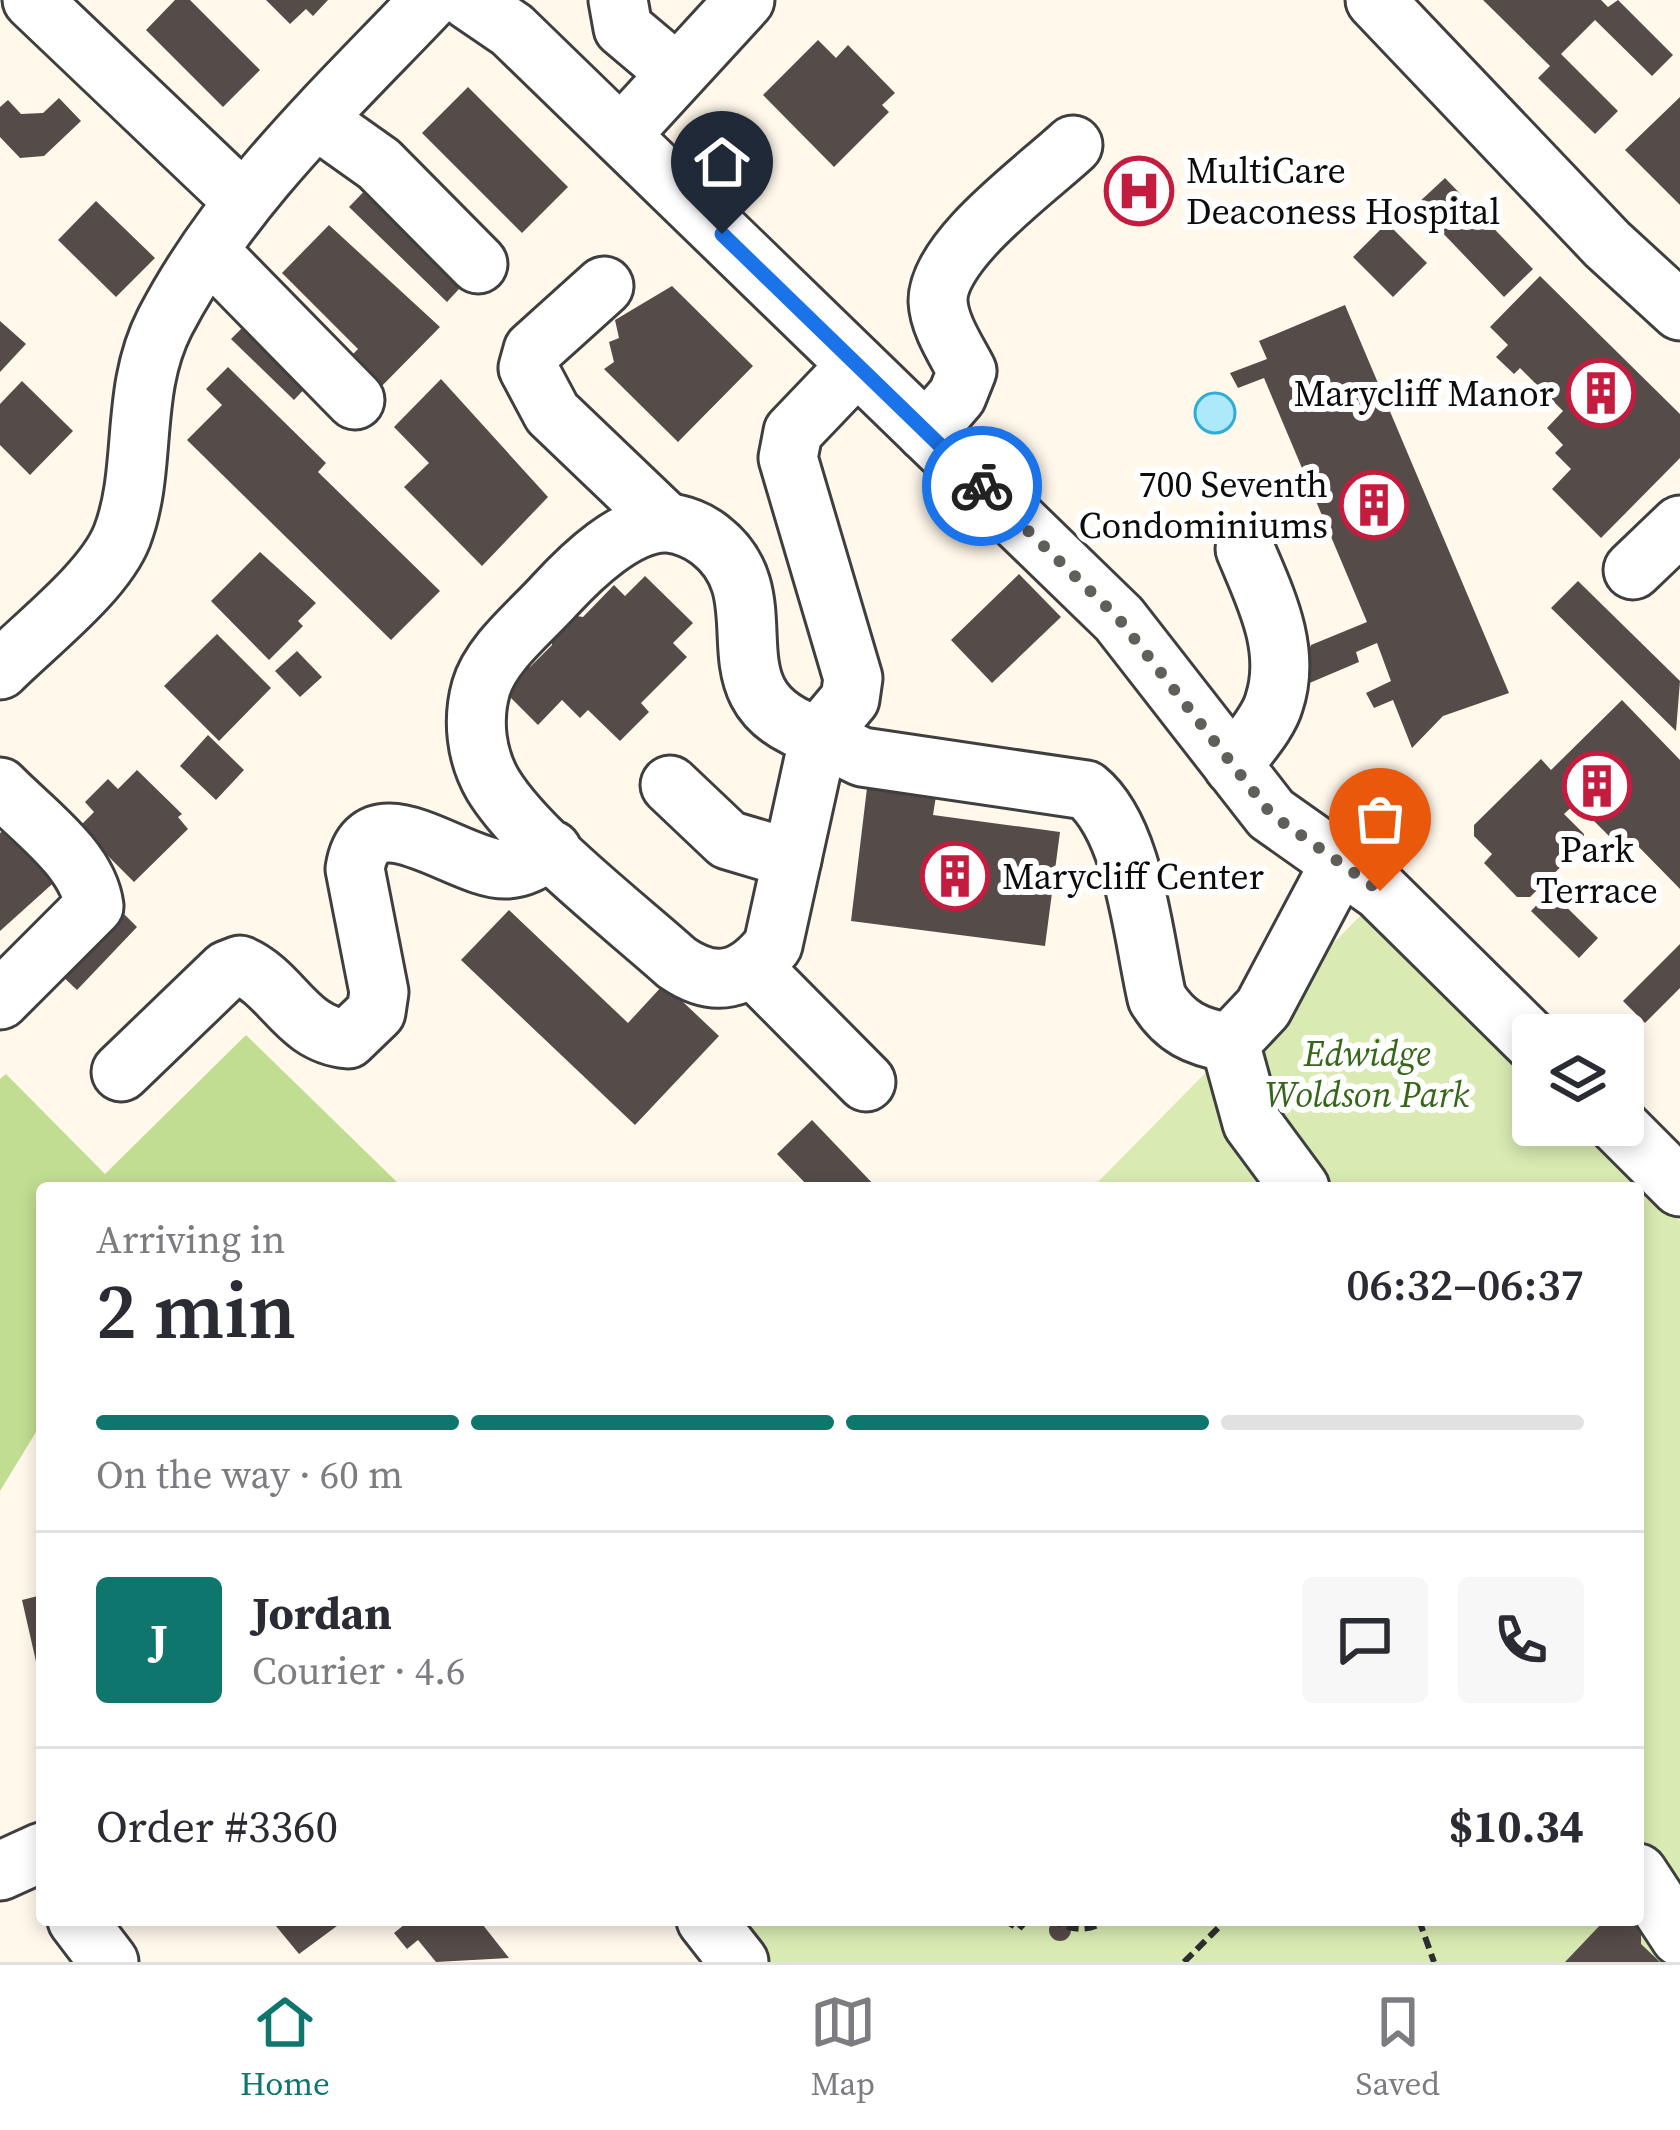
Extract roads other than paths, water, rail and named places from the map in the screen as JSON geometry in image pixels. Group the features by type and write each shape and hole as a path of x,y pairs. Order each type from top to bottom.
{"street":[{"path":"32,0 241,199"},
{"path":"0,670 99,572 122,537 141,388 164,324 241,199 430,0"},
{"path":"618,0 622,28 674,71"},
{"path":"621,135 674,71 745,0"},
{"path":"1376,0 1607,244 1680,311"},
{"path":"494,10 1119,619 1271,814 1380,891 1512,1021"},
{"path":"317,120 379,164 478,264"},
{"path":"926,432 957,397 967,371 945,328 937,297 958,250 1073,145"},
{"path":"209,251 355,400"},
{"path":"604,286 533,350 528,368 552,413 666,522 700,532 732,562 746,600 746,668 759,703 794,728 862,757 1086,790 1111,817 1123,846 1163,1009 1198,1037 1230,1043"},
{"path":"666,522 626,535 572,576 498,658 482,684 476,745 493,786 552,850 698,977 735,979 754,969 773,945 819,736 850,699 853,678 788,458 793,432 857,365"},
{"path":"1633,571 1680,525"},
{"path":"1234,766 1274,704 1279,661 1277,626 1245,549"},
{"path":"670,785 728,840 792,859"},
{"path":"0,787 79,867 92,887 94,907 0,1000"},
{"path":"122,1072 227,970 240,965 253,971 302,1022 320,1034 349,1039 376,1012 379,992 355,869 358,850 372,836 386,831 410,835 493,869 512,869 552,850"},
{"path":"1230,1043 1263,1008 1340,863"},
{"path":"754,969 866,1082"},
{"path":"1230,1043 1252,1124 1296,1182"},
{"path":"1644,1882 1680,1937"},
{"path":"82,1926 109,1962"},
{"path":"711,1926 739,1962"}],"water":[{"path":"1215,393 1229,399 1235,413 1229,427 1215,433 1201,427 1195,413 1201,399"}],"place":[{"name":"MultiCare Deaconess Hospital","path":"1139,191"},
{"name":"Marycliff Manor","path":"1601,393"},
{"name":"700 Seventh Condominiums","path":"1374,505"},
{"name":"Park Terrace","path":"1597,786"},
{"name":"Marycliff Center","path":"955,876"}],"park label":[{"name":"Edwidge Woldson Park","path":"1367,1074"}]}
